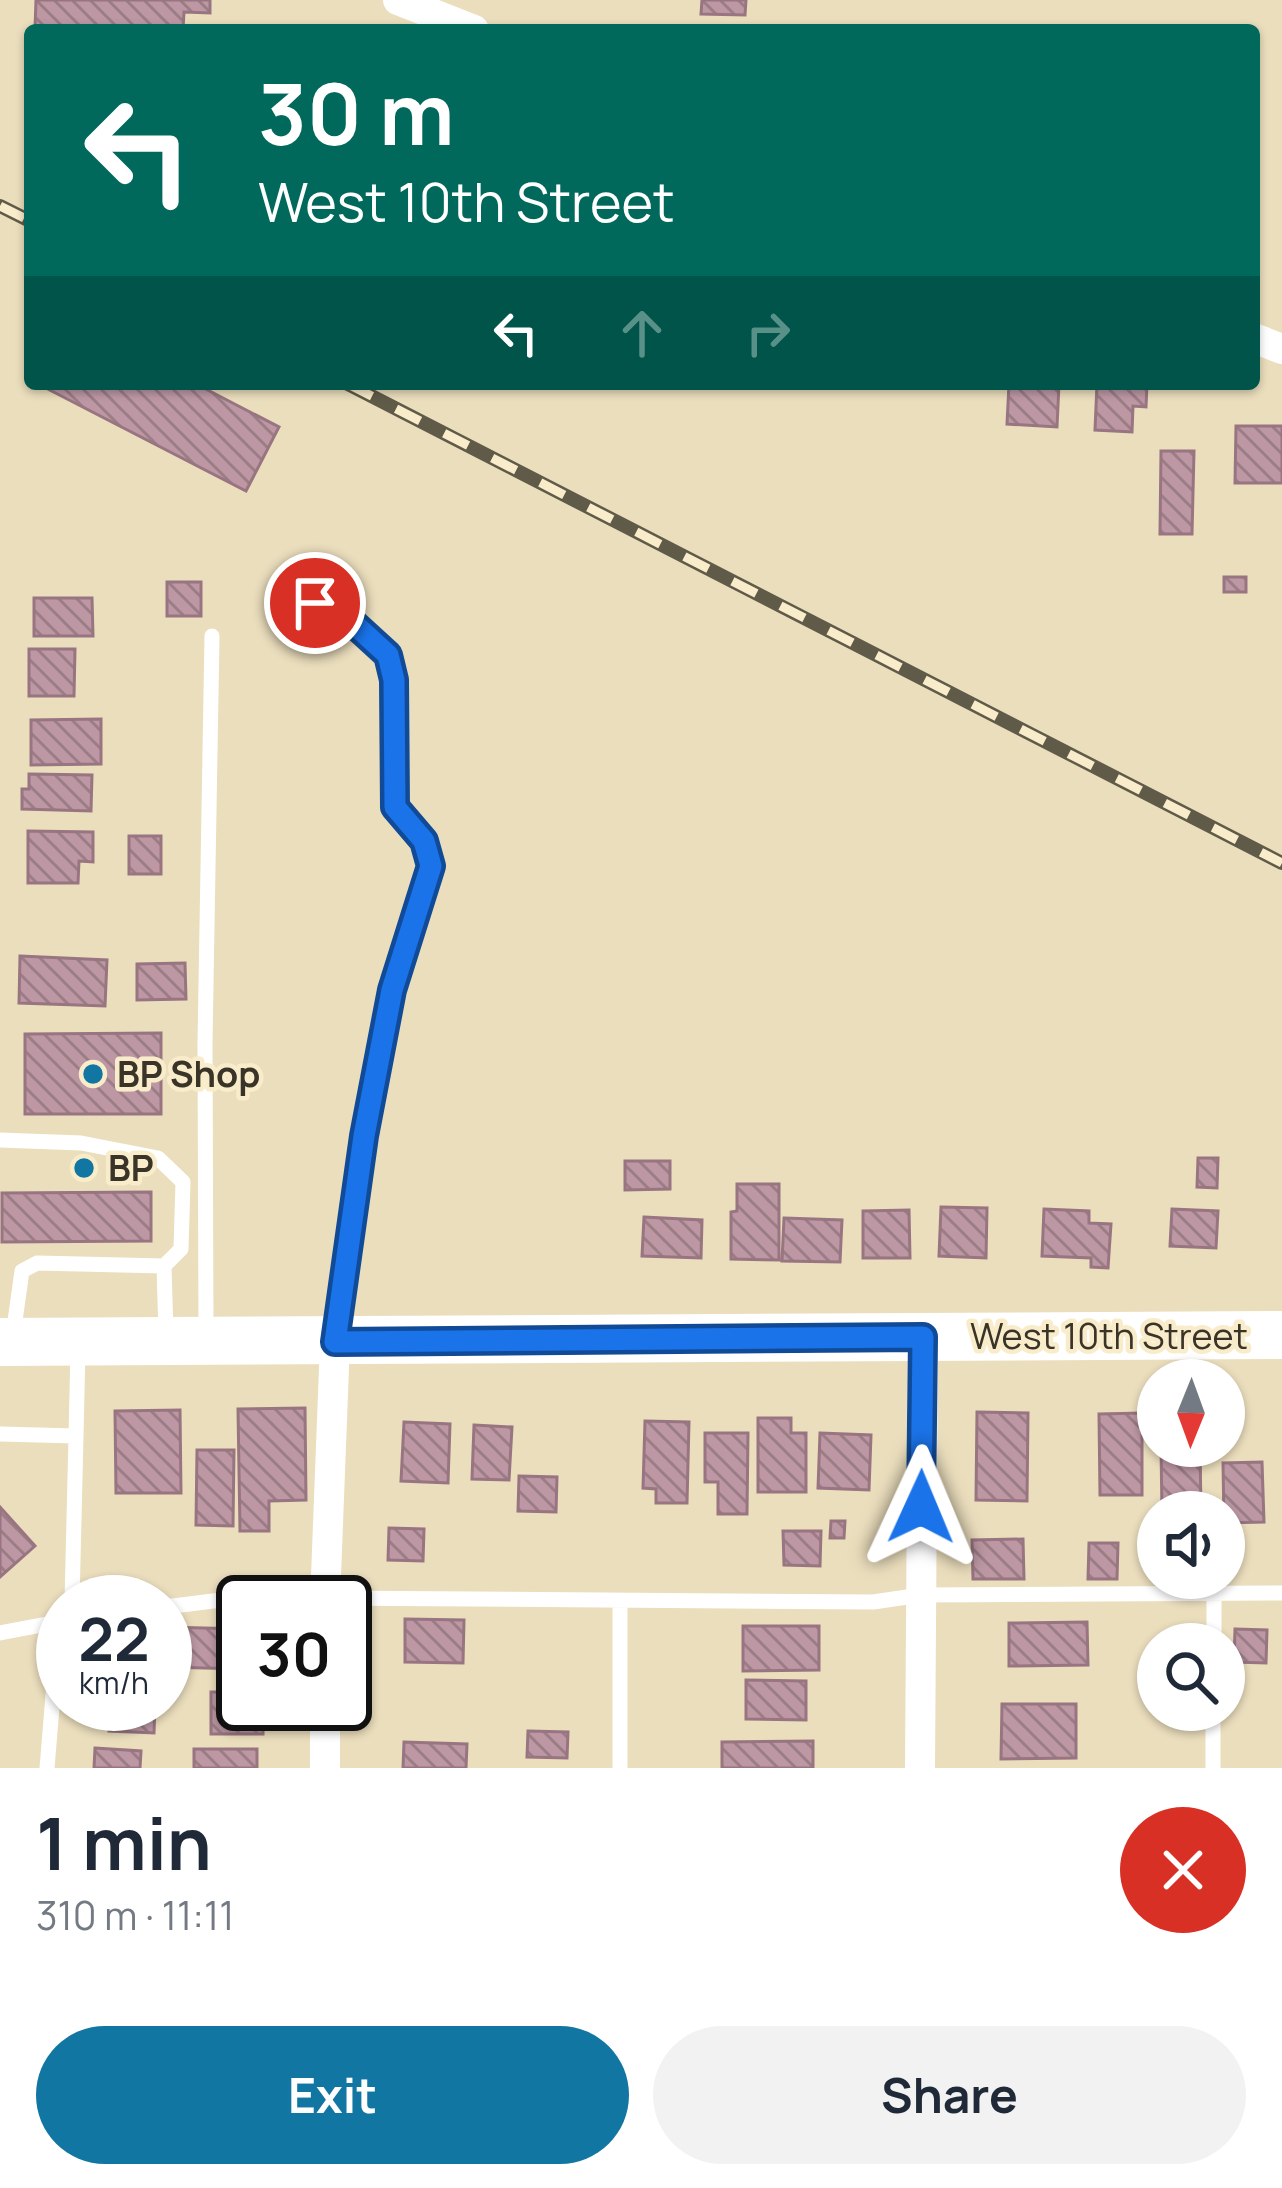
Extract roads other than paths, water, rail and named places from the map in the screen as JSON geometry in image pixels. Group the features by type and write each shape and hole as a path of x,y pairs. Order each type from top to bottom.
{"main road":[{"name":"West 10th Street","path":"6,1342 1282,1335"}],"street":[{"path":"398,0 459,24"},
{"path":"920,1768 923,1337"},
{"path":"326,1575 335,1342"},
{"path":"325,1731 325,1768"}],"lane":[{"path":"315,603 353,623 388,655 394,680 395,807 424,841 431,866 392,990 364,1136 335,1342"},
{"path":"186,1342 205,1042 212,636"},
{"path":"0,1140 81,1143 158,1158 183,1182 181,1249 164,1266 37,1263 22,1271 6,1342"},
{"path":"164,1266 186,1342"},
{"path":"73,1575 78,1342"},
{"path":"0,1434 76,1436"},
{"path":"1245,1593 1282,1593"},
{"path":"372,1600 874,1602 921,1595 1137,1594"},
{"path":"620,1601 620,1768"},
{"path":"0,1633 36,1627"},
{"path":"47,1768 51,1731"},
{"path":"1213,1731 1213,1768"}],"railway":[{"path":"0,206 24,218"},
{"path":"360,390 1282,863"}],"place":[{"name":"BP Shop","path":"93,1074"},
{"name":"BP","path":"84,1168"}]}
